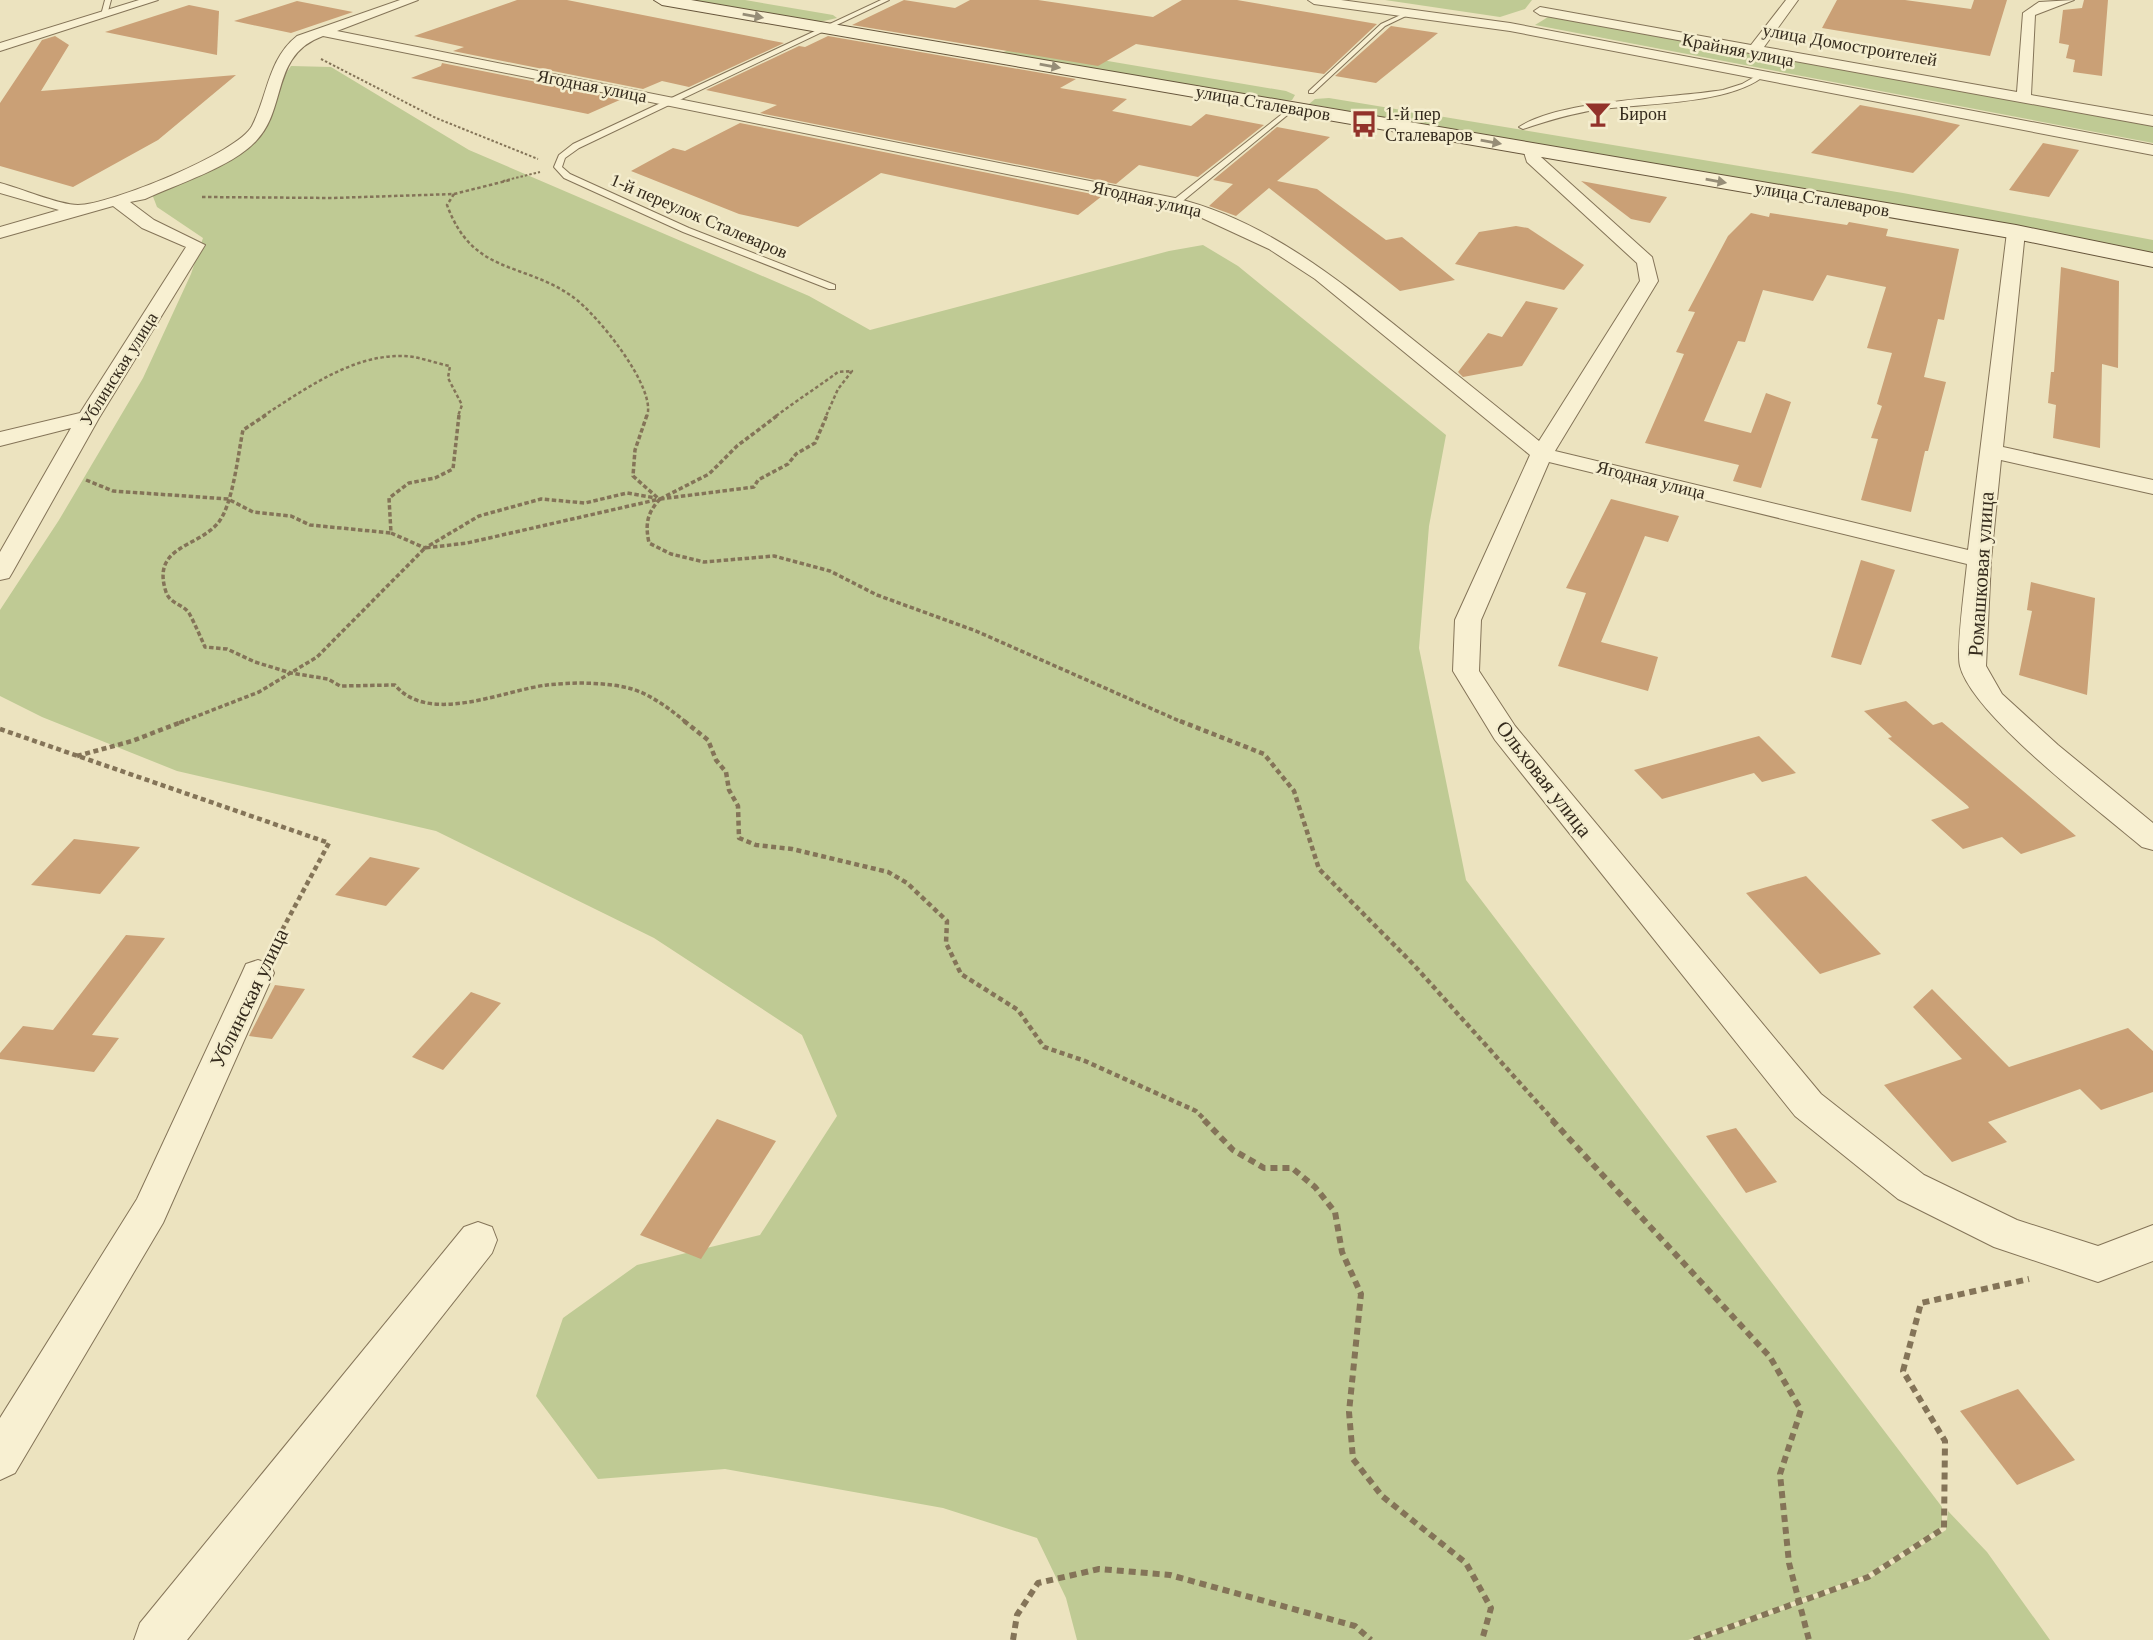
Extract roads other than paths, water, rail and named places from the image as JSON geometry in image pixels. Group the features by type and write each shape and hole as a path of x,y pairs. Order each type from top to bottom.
{"main road":[{"name":"улица Сталеваров","path":"662,0 1293,108 1521,134 2153,260"},
{"name":"улица Сталеваров","path":"759,0 1457,116"},
{"path":"990,56 1014,43"},
{"path":"1293,108 1311,92"},
{"name":"улица Сталеваров","path":"1521,134 1568,134"}],"street":[{"path":"0,47 152,0"},
{"path":"0,233 77,209 139,195 197,170 248,140 259,128 266,97 291,48 303,39 412,0"},
{"name":"Крайняя улица","path":"1314,0 1510,27 2153,150"},
{"path":"1756,48 1792,0"},
{"path":"2024,97 2029,13 2043,5 2068,0"},
{"name":"улица Домостроителей","path":"1510,27 1544,5 1756,48 2153,121"},
{"name":"Ягодная улица","path":"323,32 1175,203 1208,214 1275,246 1321,275 1542,454 1979,560"},
{"name":"Ольховая улица","path":"1521,134 1533,159 1646,261 1649,281 1542,454 1468,620 1466,671 1505,733 1808,1105 1911,1187 2008,1235 2098,1264 2153,1243"},
{"path":"0,188 77,209"},
{"name":"Ублинская улица","path":"0,573 88,418 196,245 148,224 117,201"},
{"name":"Ромашковая улица","path":"2016,232 1979,560 1973,666 1991,699 2048,752 2153,839"},
{"path":"0,439 88,418"},
{"path":"1992,451 2153,487"},
{"name":"Ублинская улица","path":"0,1458 150,1211 258,973"},
{"path":"157,1640 478,1240"}],"lane":[{"path":"104,15 108,0"},
{"path":"672,102 886,0"},
{"path":"1311,92 1383,25 1407,14"},
{"path":"1521,134 1570,112 1724,92 1750,85 1763,74"},
{"name":"1-й переулок Сталеваров","path":"672,102 576,146 562,157 558,167 567,176 686,230 832,287"},
{"path":"1175,203 1293,108"}],"place":[{"name":"Бирон","path":"1598,114"},
{"name":"1-й пер Сталеваров","path":"1364,124"}]}
